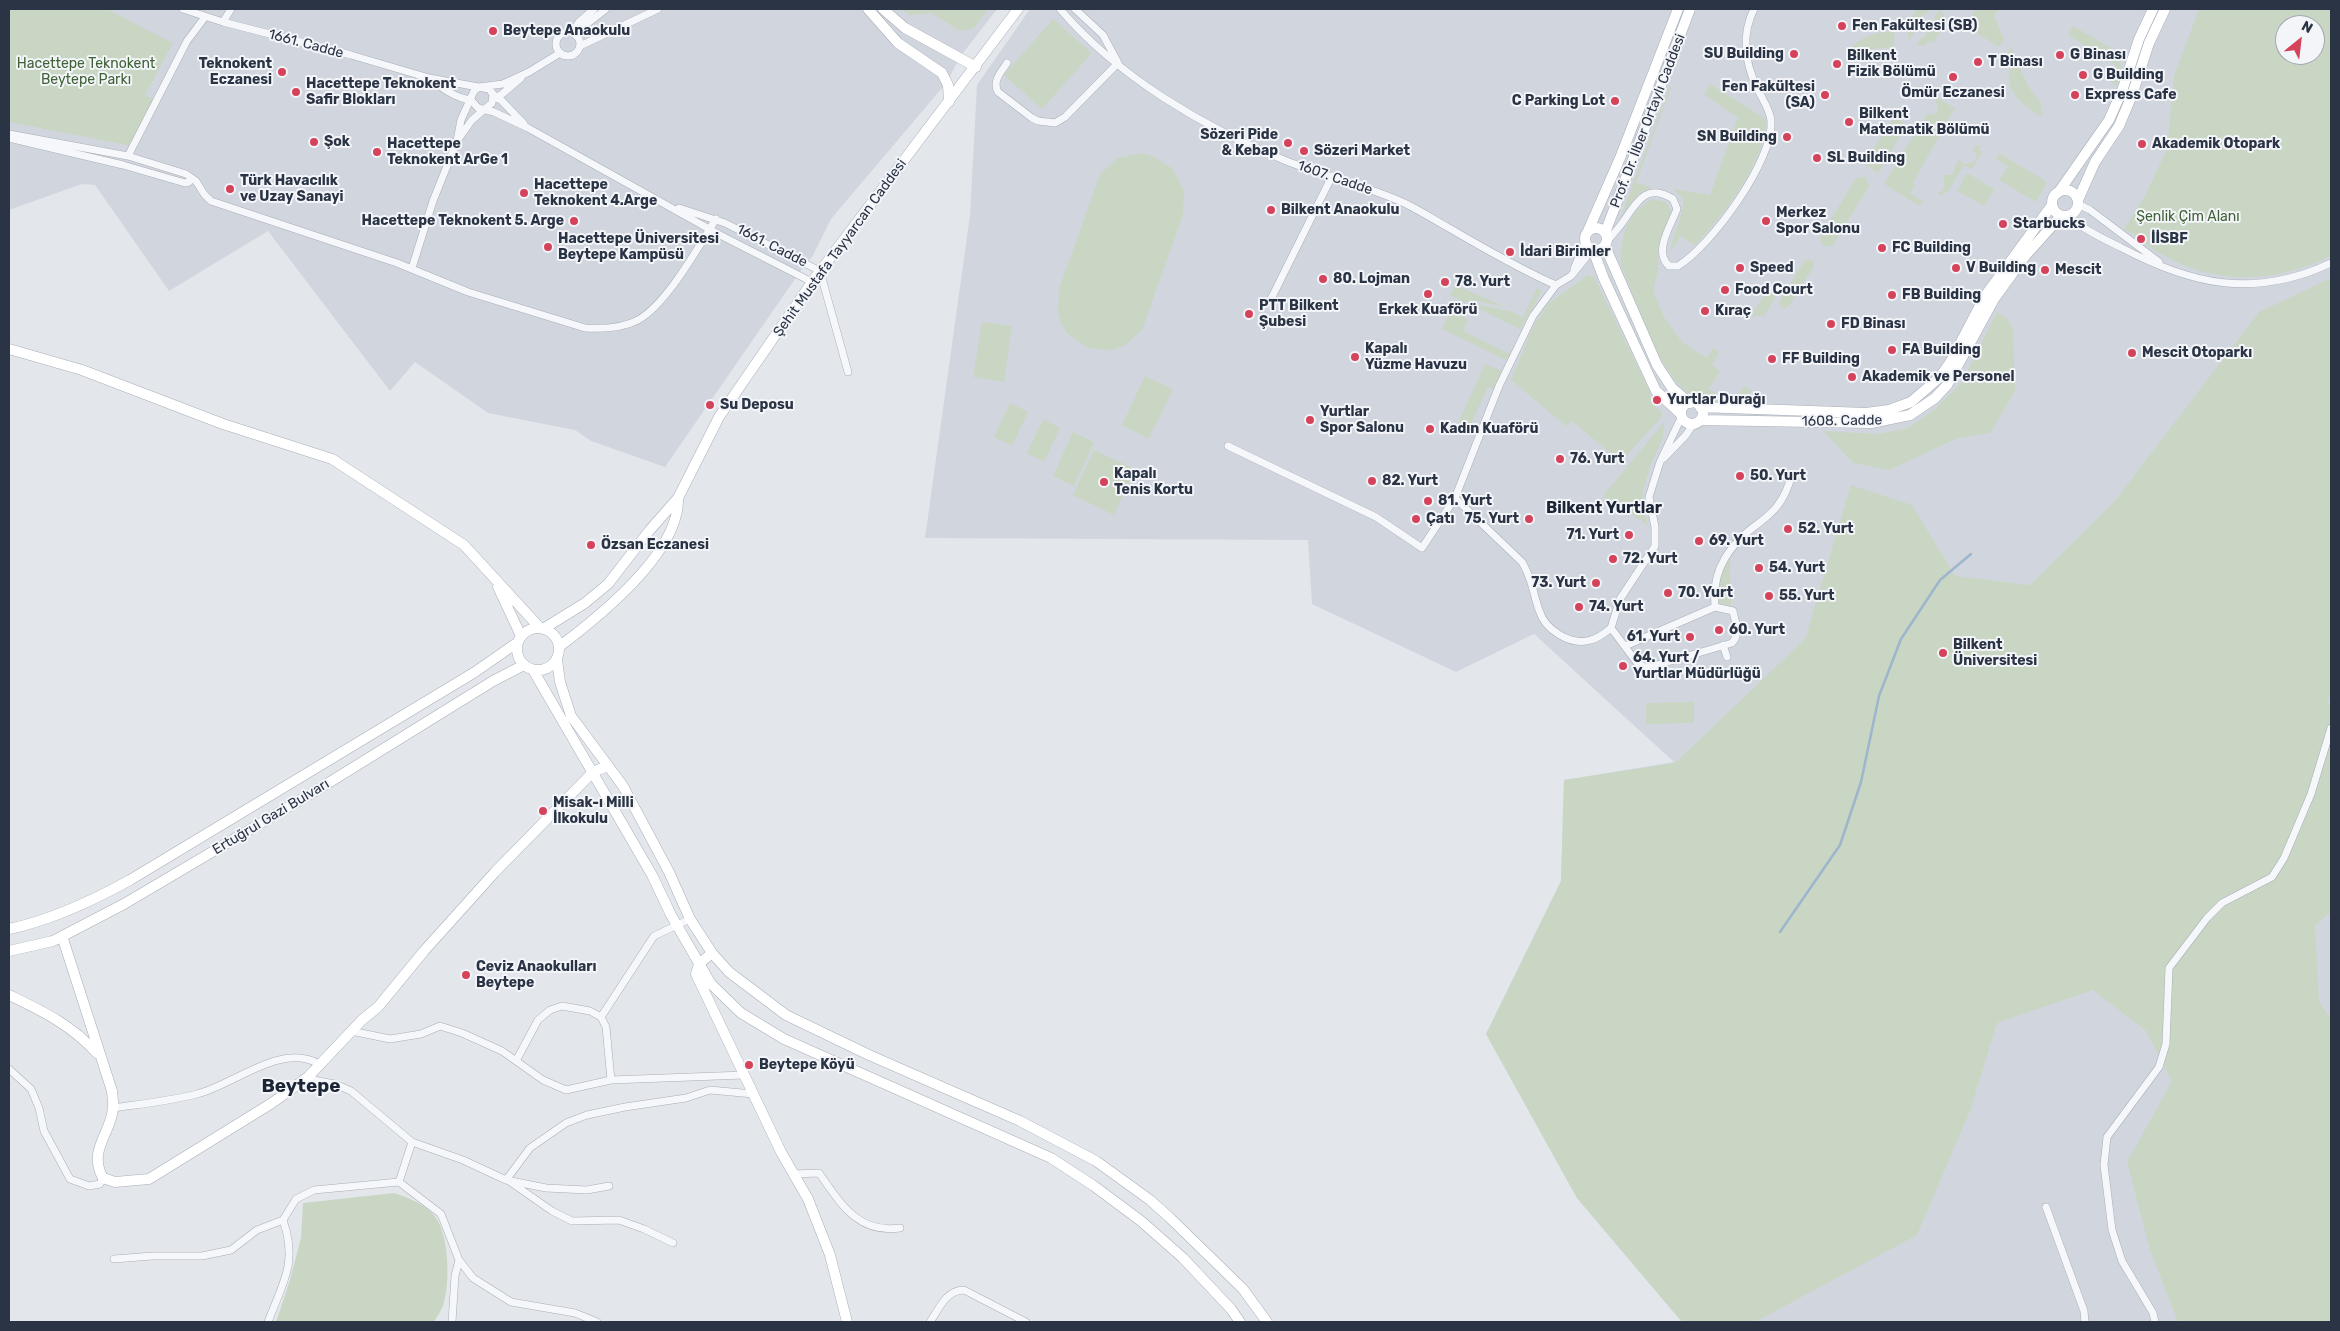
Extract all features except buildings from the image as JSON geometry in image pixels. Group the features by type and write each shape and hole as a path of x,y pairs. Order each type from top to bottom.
{"street":[{"name":"1661. Cadde","path":"183,9 205,17 351,55 429,78 489,89 493,97 501,100 528,128"},
{"path":"223,22 231,9"},
{"path":"580,46 574,34 579,22 594,9"},
{"path":"606,9 574,34 563,34 557,39 556,46 560,53 566,56 574,55 580,46 658,9"},
{"path":"868,9 884,30 898,43 942,73 956,78 968,76"},
{"path":"883,9 905,28 976,67"},
{"name":"Şehit Mustafa Tayyarcan Caddesi","path":"542,628 585,603 608,584 649,531 678,498 719,417 812,282 1018,9"},
{"name":"1607. Cadde","path":"1060,9 1086,36 1147,87 1212,125 1284,160 1404,203 1505,260 1556,285"},
{"name":"1607. Cadde","path":"1075,9 1103,35 1118,63"},
{"name":"Prof. Dr. İlber Ortaylı Caddesi","path":"1590,248 1585,236 1620,158 1678,9"},
{"name":"Prof. Dr. İlber Ortaylı Caddesi","path":"1605,240 1690,9"},
{"path":"1590,248 1600,250 1605,240 1639,200 1653,192 1661,193 1673,199 1677,209 1664,241 1662,255 1669,266 1678,266 1721,226 1761,162 1771,132 1771,120 1747,61 1747,30 1754,9"},
{"name":"1608. Cadde","path":"1690,403 1700,406 1866,414 1889,410 1911,402 1940,376 1951,361 1985,296 2052,205 2051,202 2109,120 2122,91 2139,39 2153,9"},
{"name":"1608. Cadde","path":"1681,416 1684,421 1871,423 1910,415 1935,398 1947,385 1994,299 2025,256 2064,216 2076,211 2095,162 2119,126 2149,43 2165,9"},
{"path":"128,156 187,41 205,17"},
{"path":"412,268 433,201 457,141 461,120 472,94 479,87 503,84 529,72 560,53"},
{"path":"1007,63 997,79 997,90 1032,118 1051,123 1065,117 1118,63"},
{"path":"457,141 484,109 492,103 493,97 500,95 529,72"},
{"path":"942,73 948,85 949,102"},
{"name":"1661. Cadde","path":"429,78 446,91 463,99 471,100 478,108 528,128 710,229 812,282"},
{"path":"9,136 128,156 186,174 192,178 212,201 412,268 468,292 585,328 602,329 636,321 651,312 665,295 716,219"},
{"path":"9,136 180,182 189,182 192,178"},
{"path":"1270,299 1332,176"},
{"path":"2058,193 2064,190 2074,193 2078,202 2173,272"},
{"name":"1661. Cadde","path":"666,204 716,219 820,271"},
{"path":"2052,205 2055,212 2096,235 2173,272 2212,282 2246,284 2285,279 2315,271 2331,263"},
{"path":"1588,231 1595,228 1605,240 1657,364 1672,388 1690,403"},
{"path":"1228,446 1352,504 1376,517 1422,548 1455,498 1499,386 1533,316 1556,285 1571,276 1590,248"},
{"path":"1590,248 1656,390 1681,416"},
{"path":"820,271 848,372"},
{"path":"9,349 82,370 223,424 332,459 464,545 542,628 553,634 560,646 557,660 560,682 571,716 608,766 634,806 669,872 690,919 712,953 730,972 786,1015 869,1055 1020,1120 1071,1146 1104,1166 1150,1200 1176,1224 1243,1289 1268,1322"},
{"path":"1455,498 1522,562 1530,574 1539,610 1544,621 1553,630 1566,638 1591,641 1611,628 1620,599 1654,546 1655,527 1649,497 1660,462 1681,416 1684,405 1690,403"},
{"path":"1660,462 1703,415 1700,406"},
{"path":"1715,607 1713,590 1721,562 1734,546 1777,507 1786,491 1792,474"},
{"name":"Şehit Mustafa Tayyarcan Caddesi","path":"560,646 602,612 646,568 659,551 674,524 678,512 678,498"},
{"path":"491,572 520,639 518,656 529,667 593,772 711,984 741,1013 784,1040 1043,1155 1094,1186 1141,1221 1183,1258 1231,1309 1240,1322"},
{"path":"1611,628 1638,664 1647,668 1732,643 1738,633 1733,611 1715,607 1625,646"},
{"path":"520,639 527,631 542,628"},
{"name":"Ertuğrul Gazi Bulvarı","path":"9,929 44,920 86,904 123,884 467,677 520,639"},
{"path":"1723,645 1727,658"},
{"path":"529,667 546,669 557,660"},
{"name":"Ertuğrul Gazi Bulvarı","path":"9,952 53,941 132,900 317,790 493,681 529,667"},
{"path":"2155,1322 2149,1306 2122,1260 2112,1230 2104,1165 2107,1137 2159,1067 2166,1044 2169,968 2207,918 2222,903 2272,877 2284,858 2311,794 2331,728"},
{"path":"103,1178 115,1182 149,1179 272,1103 308,1077 351,1031 378,1007 424,951 495,872 593,772 608,766"},
{"path":"601,1017 654,936 690,919"},
{"path":"9,1069 31,1089 39,1108 44,1131 70,1179 89,1186 100,1184 103,1178 96,1160 113,1108 112,1091 62,936"},
{"path":"712,953 699,964 696,974 753,1094 808,1200 830,1255 847,1322"},
{"path":"9,995 56,1017 80,1035 100,1056"},
{"path":"516,1060 538,1020 550,1010 562,1006 590,1011 601,1017 606,1027 611,1080"},
{"path":"351,1031 390,1039 421,1034 440,1026 502,1051 543,1080 566,1090 611,1080 744,1075"},
{"path":"113,1108 196,1095 279,1060 302,1058 319,1064"},
{"path":"9,1075 18,1078"},
{"path":"308,1077 335,1084 351,1091 412,1142 463,1160 506,1180 528,1196 572,1221 619,1220 644,1229 673,1243"},
{"path":"506,1180 530,1148 566,1123 587,1115 686,1098 710,1090 753,1094"},
{"path":"399,1182 412,1142"},
{"path":"793,1174 819,1174 842,1206 859,1222 886,1230 900,1228"},
{"path":"506,1180 546,1188 587,1190 609,1186"},
{"path":"114,1259 152,1256 202,1256 231,1250 257,1230 283,1220 296,1199 314,1190 399,1182 441,1214 459,1260 473,1278 511,1302 575,1313 593,1322"},
{"path":"2046,1207 2081,1302 2085,1322"},
{"path":"268,1322 291,1261 289,1238 283,1220"},
{"path":"452,1322 454,1276 459,1260"},
{"path":"930,1322 947,1296 955,1291 964,1290 1026,1322"}],"shaded area":[{"name":"Hacettepe Üniversitesi Beytepe Kampüsü","path":"9,9 997,9 960,57 947,82 831,219 812,257 665,467 591,441 575,430 488,413 415,362 390,391 268,231 169,291 95,185 82,184 9,210"},
{"name":"Bilkent Üniversitesi","path":"1030,9 2331,9 2331,1322 1682,1322 1577,1198 1486,1034 1561,881 1564,780 1674,762 1534,634 1456,672 1312,604 1308,540 925,538 970,215 977,85"}],"green space":[{"name":"Hacettepe Teknokent Beytepe Parkı","path":"9,9 106,9 173,43 145,95 155,100 131,146 9,122"},
{"path":"900,9 988,9 974,28 960,31 931,13 910,15"},
{"path":"1916,9 1930,9 1927,13 1921,15 1922,20 1918,26 1913,28 1914,34 1909,40 1907,28"},
{"path":"1976,9 1999,9 1994,16 2004,39 1999,47 1965,26"},
{"name":"Şenlik Çim Alanı","path":"2199,9 2331,9 2331,256 2283,273 2259,277 2235,277 2212,274 2189,267 2166,257 2144,243 2147,239 2140,235 2138,237 2124,229 2145,196 2167,149 2174,76"},
{"path":"1939,10 1944,15 1941,23 1944,25 1933,43 1930,41 1924,46 1916,45 1921,38 1926,36 1928,29 1934,24 1934,19"},
{"path":"1053,19 1092,53 1042,109 1004,75"},
{"path":"2073,26 2115,50 2122,69 2117,86 2109,81 2115,65 2068,35"},
{"path":"1882,32 1895,32 1893,47 1871,49 1859,59 1849,49 1864,38"},
{"path":"2011,47 2028,86 2041,103 2042,118 2016,97 2010,86 2009,65 2005,57"},
{"path":"1710,84 1766,119 1764,136 1751,170 1718,218 1695,245 1680,236 1670,253 1683,206 1683,199 1673,189 1710,195 1738,118 1704,94"},
{"path":"1670,85 1671,88 1636,183 1650,186 1650,188 1636,196 1621,216"},
{"path":"1936,97 1955,108 1913,183 1915,185 1910,193 1923,202 1920,206 1884,184 1927,114 1933,115 1938,111 1938,105 1935,101"},
{"path":"1898,119 1904,123 1905,128 1878,173 1864,164 1892,120"},
{"path":"1981,145 1979,150 1982,152 1972,169 1964,165 1949,190 1941,195 1937,192 1942,192 1945,185 1943,179 1945,175 1952,175 1958,160 1965,164 1974,162 1977,156 1973,150 1975,146"},
{"path":"1142,153 1153,156 1173,169 1184,191 1183,215 1142,330 1124,346 1112,350 1088,348 1068,334 1061,324 1058,313 1059,289 1100,174 1118,158"},
{"path":"1999,153 2047,182 2036,202 1999,180 2008,166 1996,159"},
{"path":"1967,173 1994,189 1984,206 1957,191"},
{"path":"1866,177 1869,186 1833,245 1826,247 1822,244 1820,237 1856,178"},
{"path":"1652,199 1666,202 1672,213 1658,247 1658,271 1653,291 1664,317 1682,342 1707,358 1713,348 1719,352 1712,365 1720,371 1709,389 1724,398 1727,394 1736,399 1744,386 1752,390 1743,405 1709,401 1690,394 1668,371 1658,354 1621,265 1621,246 1626,228 1636,212"},
{"path":"1809,259 1814,262 1814,266 1789,306 1784,309 1780,306 1780,301 1804,261"},
{"path":"1588,275 1594,277 1650,392 1651,400 1656,408 1660,409 1662,416 1621,462 1572,421 1566,426 1511,380 1534,325 1549,303"},
{"path":"2331,278 2331,694 2327,702 2331,706 2331,912 2315,925 2319,1002 2331,1020 2331,1322 2178,1322 2150,1250 2127,1162 2172,1081 2146,1031 2093,990 1997,1023 1970,1111 1917,1235 1755,1322 1682,1322 1577,1198 1486,1034 1561,881 1564,780 1675,763 1805,639 1851,485 1912,505 1955,576 2030,585 2114,502 2259,312"},
{"path":"1455,285 1505,307 1472,300 1466,303 1450,295"},
{"path":"1537,288 1542,291 1520,329 1471,305 1510,311 1523,317"},
{"path":"1769,288 1777,294 1764,316 1751,316"},
{"path":"1451,311 1468,319 1463,331 1510,354 1506,360 1442,329"},
{"path":"1997,312 2007,318 2013,330 2015,391 1990,433 1958,438 1889,470 1853,463 1823,431 1878,434 1908,428 1934,410 1962,382"},
{"path":"982,322 1012,326 1004,382 973,377"},
{"path":"1485,364 1502,371 1494,389 1488,387 1466,435 1455,430"},
{"path":"1145,376 1173,389 1149,439 1122,425"},
{"path":"1010,403 1028,412 1012,446 994,437"},
{"path":"1043,419 1060,428 1044,462 1027,453"},
{"path":"1664,422 1663,437 1650,467 1643,490 1642,504 1648,525 1603,496"},
{"path":"1073,432 1094,442 1074,486 1053,476"},
{"name":"Kapalı Tenis Kortu","path":"1094,450 1135,469 1114,515 1073,495"},
{"path":"1730,557 1731,608 1717,605 1721,573"},
{"path":"1694,702 1694,723 1646,724 1646,703"},
{"path":"394,1193 411,1199 432,1213 444,1236 448,1271 446,1293 441,1310 434,1322 276,1322 301,1238 303,1203"}],"waterway":[{"path":"1780,932 1840,845 1861,782 1879,696 1901,639 1940,580 1971,554"}],"place":[{"name":"Fen Fakültesi (SB)","path":"1842,26"},
{"name":"Beytepe Anaokulu","path":"493,31"},
{"name":"SU Building","path":"1794,54"},
{"name":"G Binası","path":"2060,55"},
{"name":"T Binası","path":"1978,62"},
{"name":"Bilkent Fizik Bölümü","path":"1837,64"},
{"name":"Teknokent Eczanesi","path":"282,72"},
{"name":"G Building","path":"2083,75"},
{"name":"Ömür Eczanesi","path":"1953,77"},
{"name":"Hacettepe Teknokent Safir Blokları","path":"296,92"},
{"name":"Fen Fakültesi (SA)","path":"1825,95"},
{"name":"Express Cafe","path":"2075,95"},
{"name":"C Parking Lot","path":"1615,101"},
{"name":"Bilkent Matematik Bölümü","path":"1849,122"},
{"name":"SN Building","path":"1787,137"},
{"name":"Şok","path":"314,142"},
{"name":"Sözeri Pide & Kebap","path":"1288,143"},
{"name":"Akademik Otopark","path":"2142,144"},
{"name":"Sözeri Market","path":"1304,151"},
{"name":"Hacettepe Teknokent ArGe 1","path":"377,152"},
{"name":"SL Building","path":"1817,158"},
{"name":"Türk Havacılık ve Uzay Sanayi","path":"230,189"},
{"name":"Hacettepe Teknokent 4.Arge","path":"524,193"},
{"name":"Bilkent Anaokulu","path":"1271,210"},
{"name":"Hacettepe Teknokent 5. Arge","path":"574,221"},
{"name":"Merkez Spor Salonu","path":"1766,221"},
{"name":"Starbucks","path":"2003,224"},
{"name":"İİSBF","path":"2141,239"},
{"name":"Hacettepe Üniversitesi Beytepe Kampüsü","path":"548,247"},
{"name":"FC Building","path":"1882,248"},
{"name":"İdari Birimler","path":"1510,252"},
{"name":"Speed","path":"1740,268"},
{"name":"V Building","path":"1956,268"},
{"name":"Mescit","path":"2045,270"},
{"name":"80. Lojman","path":"1323,279"},
{"name":"78. Yurt","path":"1445,282"},
{"name":"Food Court","path":"1725,290"},
{"name":"Erkek Kuaförü","path":"1428,294"},
{"name":"FB Building","path":"1892,295"},
{"name":"Kıraç","path":"1705,311"},
{"name":"PTT Bilkent Şubesi","path":"1249,314"},
{"name":"FD Binası","path":"1831,324"},
{"name":"FA Building","path":"1892,350"},
{"name":"Mescit Otoparkı","path":"2132,353"},
{"name":"Kapalı Yüzme Havuzu","path":"1355,357"},
{"name":"FF Building","path":"1772,359"},
{"name":"Akademik ve Personel","path":"1852,377"},
{"name":"Yurtlar Durağı","path":"1657,400"},
{"name":"Su Deposu","path":"710,405"},
{"name":"Yurtlar Spor Salonu","path":"1310,420"},
{"name":"Kadın Kuaförü","path":"1430,429"},
{"name":"76. Yurt","path":"1560,459"},
{"name":"50. Yurt","path":"1740,476"},
{"name":"82. Yurt","path":"1372,481"},
{"name":"Kapalı Tenis Kortu","path":"1104,482"},
{"name":"81. Yurt","path":"1428,501"},
{"name":"Çatı","path":"1416,519"},
{"name":"75. Yurt","path":"1529,519"},
{"name":"52. Yurt","path":"1788,529"},
{"name":"71. Yurt","path":"1629,535"},
{"name":"69. Yurt","path":"1699,541"},
{"name":"Özsan Eczanesi","path":"591,545"},
{"name":"72. Yurt","path":"1613,559"},
{"name":"54. Yurt","path":"1759,568"},
{"name":"73. Yurt","path":"1596,583"},
{"name":"70. Yurt","path":"1668,593"},
{"name":"55. Yurt","path":"1769,596"},
{"name":"74. Yurt","path":"1579,607"},
{"name":"60. Yurt","path":"1719,630"},
{"name":"61. Yurt","path":"1690,637"},
{"name":"Bilkent Üniversitesi","path":"1943,653"},
{"name":"64. Yurt / Yurtlar Müdürlüğü","path":"1623,666"},
{"name":"Misak-ı Milli İlkokulu","path":"543,811"},
{"name":"Ceviz Anaokulları Beytepe","path":"466,975"},
{"name":"Beytepe Köyü","path":"749,1065"}],"district":[{"name":"Bilkent Yurtlar","path":"1604,508"},
{"name":"Beytepe","path":"301,1087"}]}
